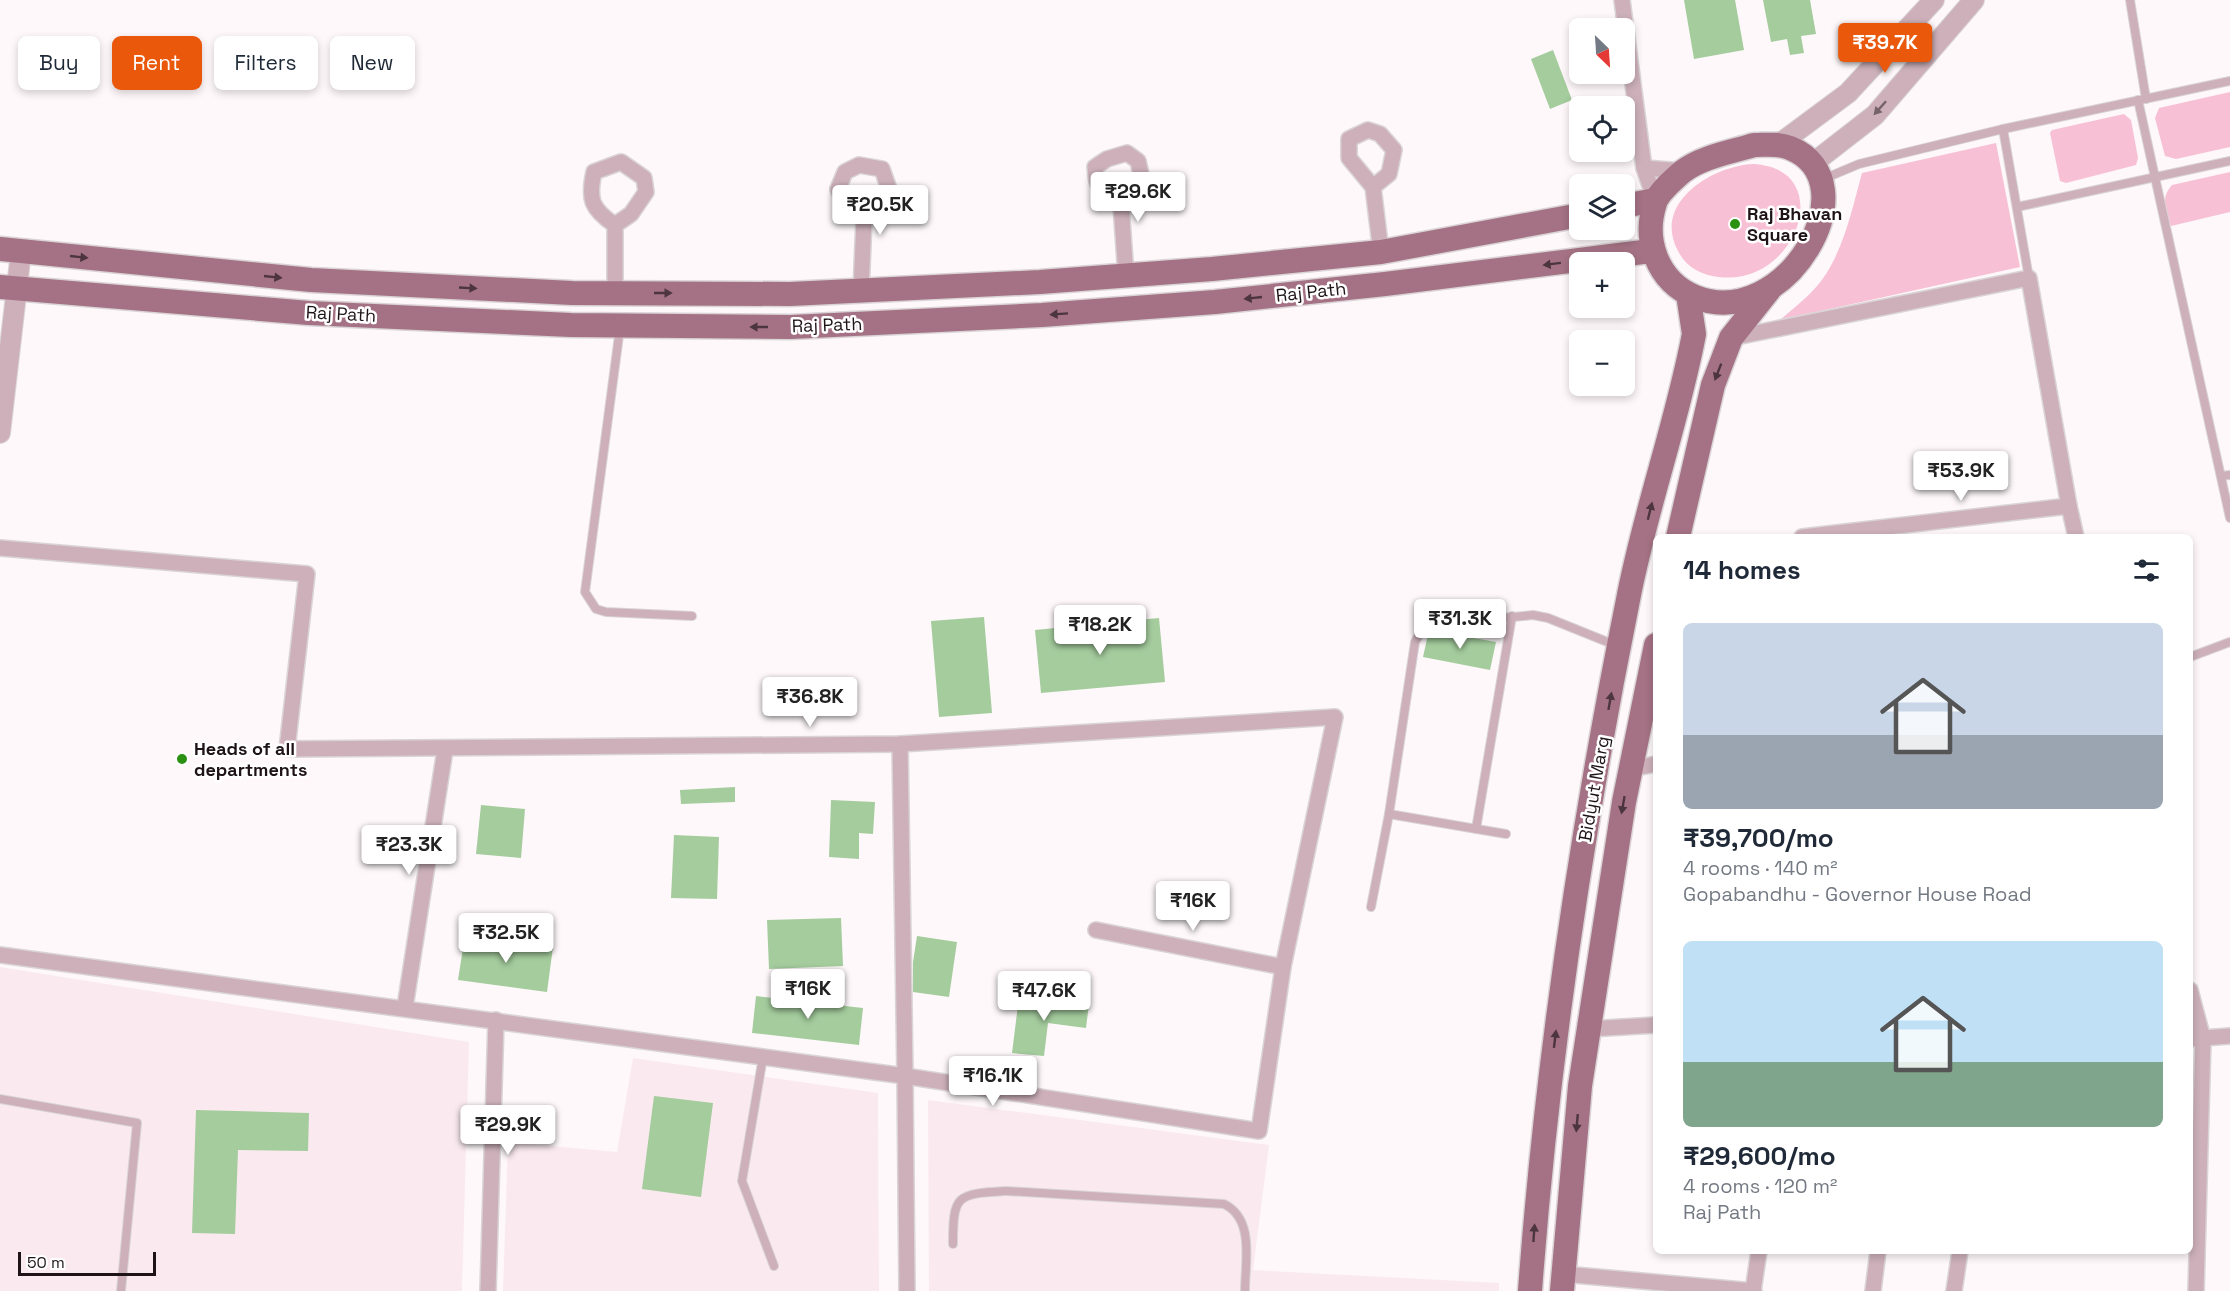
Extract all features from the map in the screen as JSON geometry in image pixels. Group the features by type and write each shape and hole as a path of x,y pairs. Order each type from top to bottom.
{"main road":[{"path":"1635,204 1655,200 1683,171 1709,158 1754,145 1778,145 1792,148 1816,172 1823,206 1807,252 1795,269 1771,288 1731,338 1713,385 1679,534"},
{"path":"1655,200 1651,251 1666,275 1688,294 1707,301 1742,300 1771,288"},
{"name":"Raj Path","path":"11,250 311,280 615,293 790,294 1126,276 1381,252 1569,216"},
{"name":"Raj Path","path":"8,288 309,313 621,326 791,327 1042,315 1362,287 1651,251"},
{"name":"Bidyut Marg","path":"1530,1291 1539,1163 1558,1014 1628,598 1692,343 1694,319 1688,294"},
{"name":"Bidyut Marg","path":"1562,1282 1580,1086 1630,769 1653,662"}],"street":[{"path":"1623,0 1644,168 1655,200"},
{"path":"1778,145 1848,93 1934,0"},
{"path":"1816,172 1875,114 1974,0"},
{"path":"1644,168 1683,171"},
{"path":"1373,187 1381,252"},
{"path":"1120,206 1126,276"},
{"path":"861,291 864,219"},
{"path":"615,225 615,293"},
{"path":"0,433 11,250"},
{"path":"1731,338 2029,278 2075,534"},
{"path":"1828,534 2069,506"},
{"path":"0,548 307,574 287,749 445,750 900,744 1335,717 1283,967 1259,1131 905,1076 405,1007 0,955"},
{"path":"900,744 907,1291"},
{"path":"405,1007 445,750"},
{"path":"1630,769 1653,765"},
{"path":"1096,930 1283,967"},
{"path":"2193,1014 2196,1039 2196,1291"},
{"path":"488,1291 496,1020"},
{"path":"1589,1029 1653,1025"},
{"path":"2196,1039 2230,1036"},
{"path":"1562,1282 1754,1291 1759,1254"},
{"path":"1873,1291 1878,1254"},
{"path":"1954,1291 1960,1254"}],"lane":[{"path":"2130,0 2154,177 2230,518"},
{"path":"1816,172 1860,164 2003,129 2230,81"},
{"path":"2003,129 2029,278"},
{"path":"2017,207 2230,161"},
{"path":"621,326 585,592 597,609 606,612 692,616"},
{"path":"2221,476 2230,474"},
{"path":"1371,907 1389,814 1415,642 1421,627 1428,618 1435,616 1473,621 1512,616 1548,618 1619,647"},
{"path":"1476,828 1512,616"},
{"path":"2193,656 2230,642"},
{"path":"1389,814 1506,834"},
{"path":"763,1057 742,1181 774,1266"},
{"path":"0,1099 137,1123 121,1291"},
{"path":"954,1244 953,1211 963,1198 979,1193 1006,1191 1224,1204 1234,1209 1244,1224 1245,1291"}],"shaded area":[{"path":"2230,92 2230,147 2176,159 2165,156 2155,118 2159,108"},
{"path":"2124,114 2131,120 2138,158 2136,165 2066,183 2060,181 2050,133 2052,130"},
{"path":"1996,143 2020,267 1780,320 1816,287 1833,262 1848,225 1862,173"},
{"name":"Raj Bhavan Square","path":"1753,164 1779,170 1795,185 1800,204 1797,226 1787,247 1769,264 1746,275 1718,277 1700,272 1681,257 1672,234 1673,217 1679,203 1690,190 1704,180 1737,166"},
{"path":"2230,172 2230,212 2171,226 2165,200 2172,185"},
{"path":"0,967 469,1042 462,1291 0,1291"},
{"path":"633,1058 878,1093 879,1291 503,1291 508,1142 617,1152"},
{"path":"928,1100 1269,1145 1253,1270 1499,1283 1499,1291 929,1291"}],"building":[{"path":"1684,0 1735,0 1744,50 1694,59"},
{"path":"1763,0 1810,0 1816,34 1801,36 1804,53 1790,55 1787,39 1771,42"},
{"path":"1553,50 1570,96 1569,101 1550,109 1531,59"},
{"path":"984,617 992,713 939,717 931,621"},
{"path":"1159,618 1165,682 1041,693 1035,630"},
{"path":"1429,630 1496,642 1490,670 1423,657"},
{"path":"735,787 735,802 681,804 680,790"},
{"path":"831,800 875,802 873,834 859,833 859,859 829,857"},
{"path":"481,805 525,809 521,858 476,854"},
{"path":"674,835 719,837 717,899 671,898"},
{"path":"841,918 843,966 769,969 767,920"},
{"path":"465,935 553,947 547,992 458,980"},
{"path":"917,936 957,942 949,997 913,992 913,962"},
{"path":"756,996 863,1008 859,1045 752,1033"},
{"path":"1019,997 1089,1004 1086,1028 1048,1023 1044,1056 1012,1053"},
{"path":"654,1096 713,1103 701,1197 642,1189"},
{"path":"196,1110 309,1113 308,1151 238,1150 235,1234 192,1233"}],"place":[{"name":"Raj Bhavan Square","path":"1735,224"},
{"name":"Heads of all departments","path":"182,759"}]}
